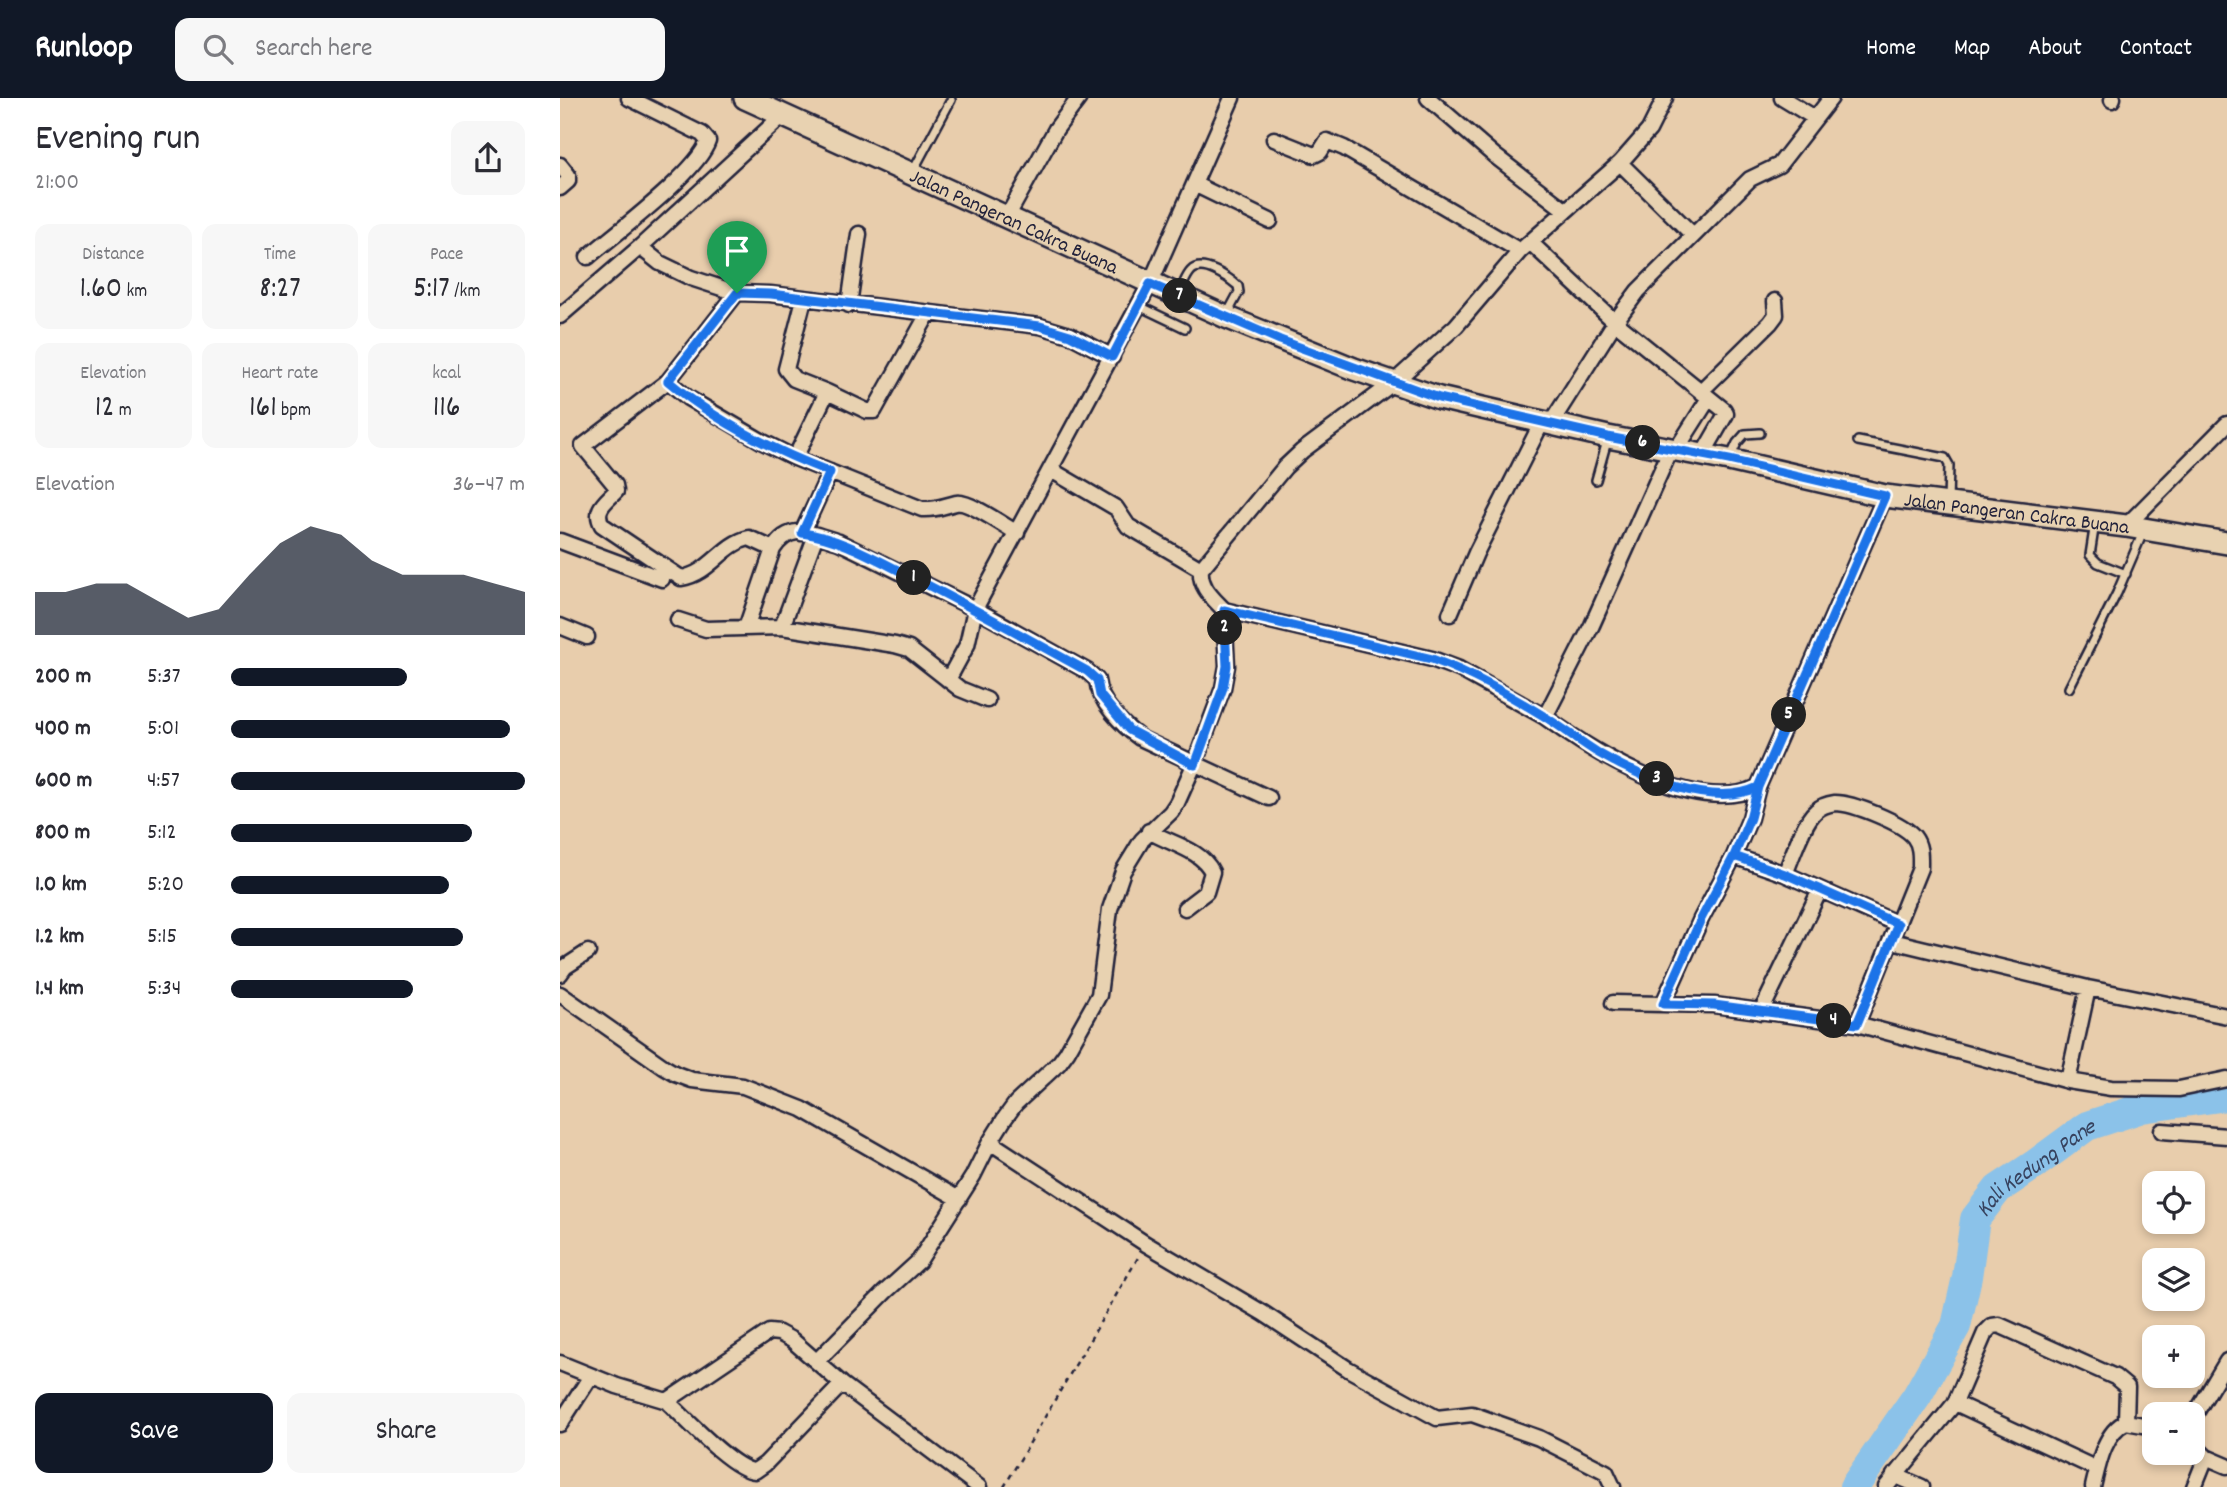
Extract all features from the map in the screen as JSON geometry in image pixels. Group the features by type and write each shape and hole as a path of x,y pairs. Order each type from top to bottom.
{"main road":[{"name":"Jalan Pangeran Cakra Buana","path":"745,98 1226,317 1393,383 1439,398 1885,496 2095,522 2227,543"}],"street":[{"path":"588,257 669,188 699,158 708,141 702,134 629,98"},
{"path":"1007,217 1056,129 1079,98"},
{"path":"948,680 967,645 975,609 1150,284 1232,98"},
{"path":"1428,98 1495,156 1564,210"},
{"path":"1665,98 1649,131 1620,163 1525,246 1456,326 1393,383 1302,451 1285,467 1201,569 1200,577 1205,588 1224,610 1432,659 1459,669 1545,717 1597,752 1649,777 1718,795 1746,792 1758,787"},
{"path":"1782,98 1815,118"},
{"path":"1450,614 1476,553 1547,422 1615,322 1638,291 1750,179 1779,165 1831,98"},
{"path":"560,316 782,116"},
{"path":"1274,139 1314,155 1320,152 1327,141 1345,148 1525,246 1726,414 1703,454"},
{"path":"1620,163 1693,234"},
{"path":"560,165 568,174 568,181 560,188"},
{"path":"1194,184 1270,221"},
{"path":"669,188 686,205"},
{"path":"849,305 859,234"},
{"path":"639,247 673,271 744,293 1040,326 1070,335 1112,357"},
{"path":"744,293 668,381 583,446 617,491 598,510 597,517 602,525 681,578 701,573 738,540 749,538 773,550"},
{"path":"804,299 786,369 794,379 867,411 874,411 928,314"},
{"path":"1545,717 1592,625 1674,449 1705,395 1776,315 1775,301"},
{"path":"668,381 688,398 794,458 922,509 934,510 956,503 969,505 1017,533"},
{"path":"794,458 827,392"},
{"path":"2135,528 2227,424"},
{"path":"1051,470 1116,508 1128,526 1201,569"},
{"path":"782,627 830,472"},
{"path":"1663,1004 1701,919 1734,856 1750,818 1758,787 1885,496"},
{"path":"746,628 773,550 780,538 788,533 809,534 839,542 975,609 1092,675 1100,695 1129,730 1195,765 1269,798"},
{"path":"560,541 662,579"},
{"path":"817,1361 919,1261 1016,1103 1059,1063 1094,1006 1102,983 1110,909 1129,860 1149,831 1171,812 1195,765 1223,688 1227,666 1224,610"},
{"path":"678,620 706,629 782,627 909,649 960,689 987,700"},
{"path":"560,626 587,637"},
{"path":"1785,874 1809,820 1815,811 1826,805 1838,803 1886,818 1908,832 1919,848 1920,868 1857,1024"},
{"path":"1149,831 1208,863 1212,872 1206,892 1185,908"},
{"path":"1734,856 1785,874 1898,924"},
{"path":"1762,1012 1820,890"},
{"path":"1892,941 2088,988 2227,1016"},
{"path":"560,974 565,967 588,952"},
{"path":"2068,1081 2088,988"},
{"path":"560,994 670,1070 692,1080 743,1086 791,1104 959,1199"},
{"path":"1613,1003 1714,1005 1857,1024 2068,1081 2111,1088 2179,1089 2227,1079"},
{"path":"2162,1131 2227,1136"},
{"path":"990,1142 1146,1244 1263,1312 1349,1369 1437,1418 1472,1414 1539,1438 1606,1472 1613,1487"},
{"path":"1922,1487 1890,1481 1955,1404 1985,1333 1992,1326 1999,1325 2115,1377 2127,1387 2126,1422"},
{"path":"667,1401 769,1332 779,1333 792,1340 842,1384 979,1487"},
{"path":"2203,1402 2227,1361"},
{"path":"560,1363 649,1397 667,1401 719,1450 745,1468 755,1471 765,1464 842,1384"},
{"path":"560,1424 591,1376"},
{"path":"1955,1404 2098,1469"},
{"path":"2093,1487 2113,1431 2126,1422 2142,1425"},
{"path":"2194,1487 2206,1457 2227,1466"}],"lane":[{"path":"912,173 951,100"},
{"path":"1177,295 1191,270 1198,267 1208,268 1231,279 1238,286 1239,292 1226,317"},
{"path":"1139,306 1185,328"},
{"path":"1729,460 1741,437 1745,434 1760,433"},
{"path":"1596,480 1608,437"},
{"path":"1858,441 1945,458 1949,466 1948,503"},
{"path":"2095,522 2090,555 2098,563 2126,574"},
{"path":"2069,688 2126,574 2135,528"}],"path":[{"path":"1004,1487 1146,1244"}],"waterway":[{"name":"Kali Kedung Pane","path":"1854,1487 1917,1396 1956,1326 1967,1277 1975,1219 1998,1189 2087,1126 2142,1108 2227,1096"}],"route":[{"path":"737,293 668,381 688,398 762,442 830,472 802,533 839,542 884,563 975,609 1087,671 1097,680 1100,695 1129,730 1195,765 1223,688 1227,666 1224,610 1432,659 1459,669 1545,717 1597,752 1649,777 1718,795 1732,795 1758,787 1750,818 1734,856 1785,874 1898,924 1857,1024 1714,1005 1663,1004 1701,919 1734,856 1750,818 1753,803 1758,787 1885,496 1439,398 1280,340 1150,284 1112,357 1070,335 1040,326 771,294 737,293"}]}
